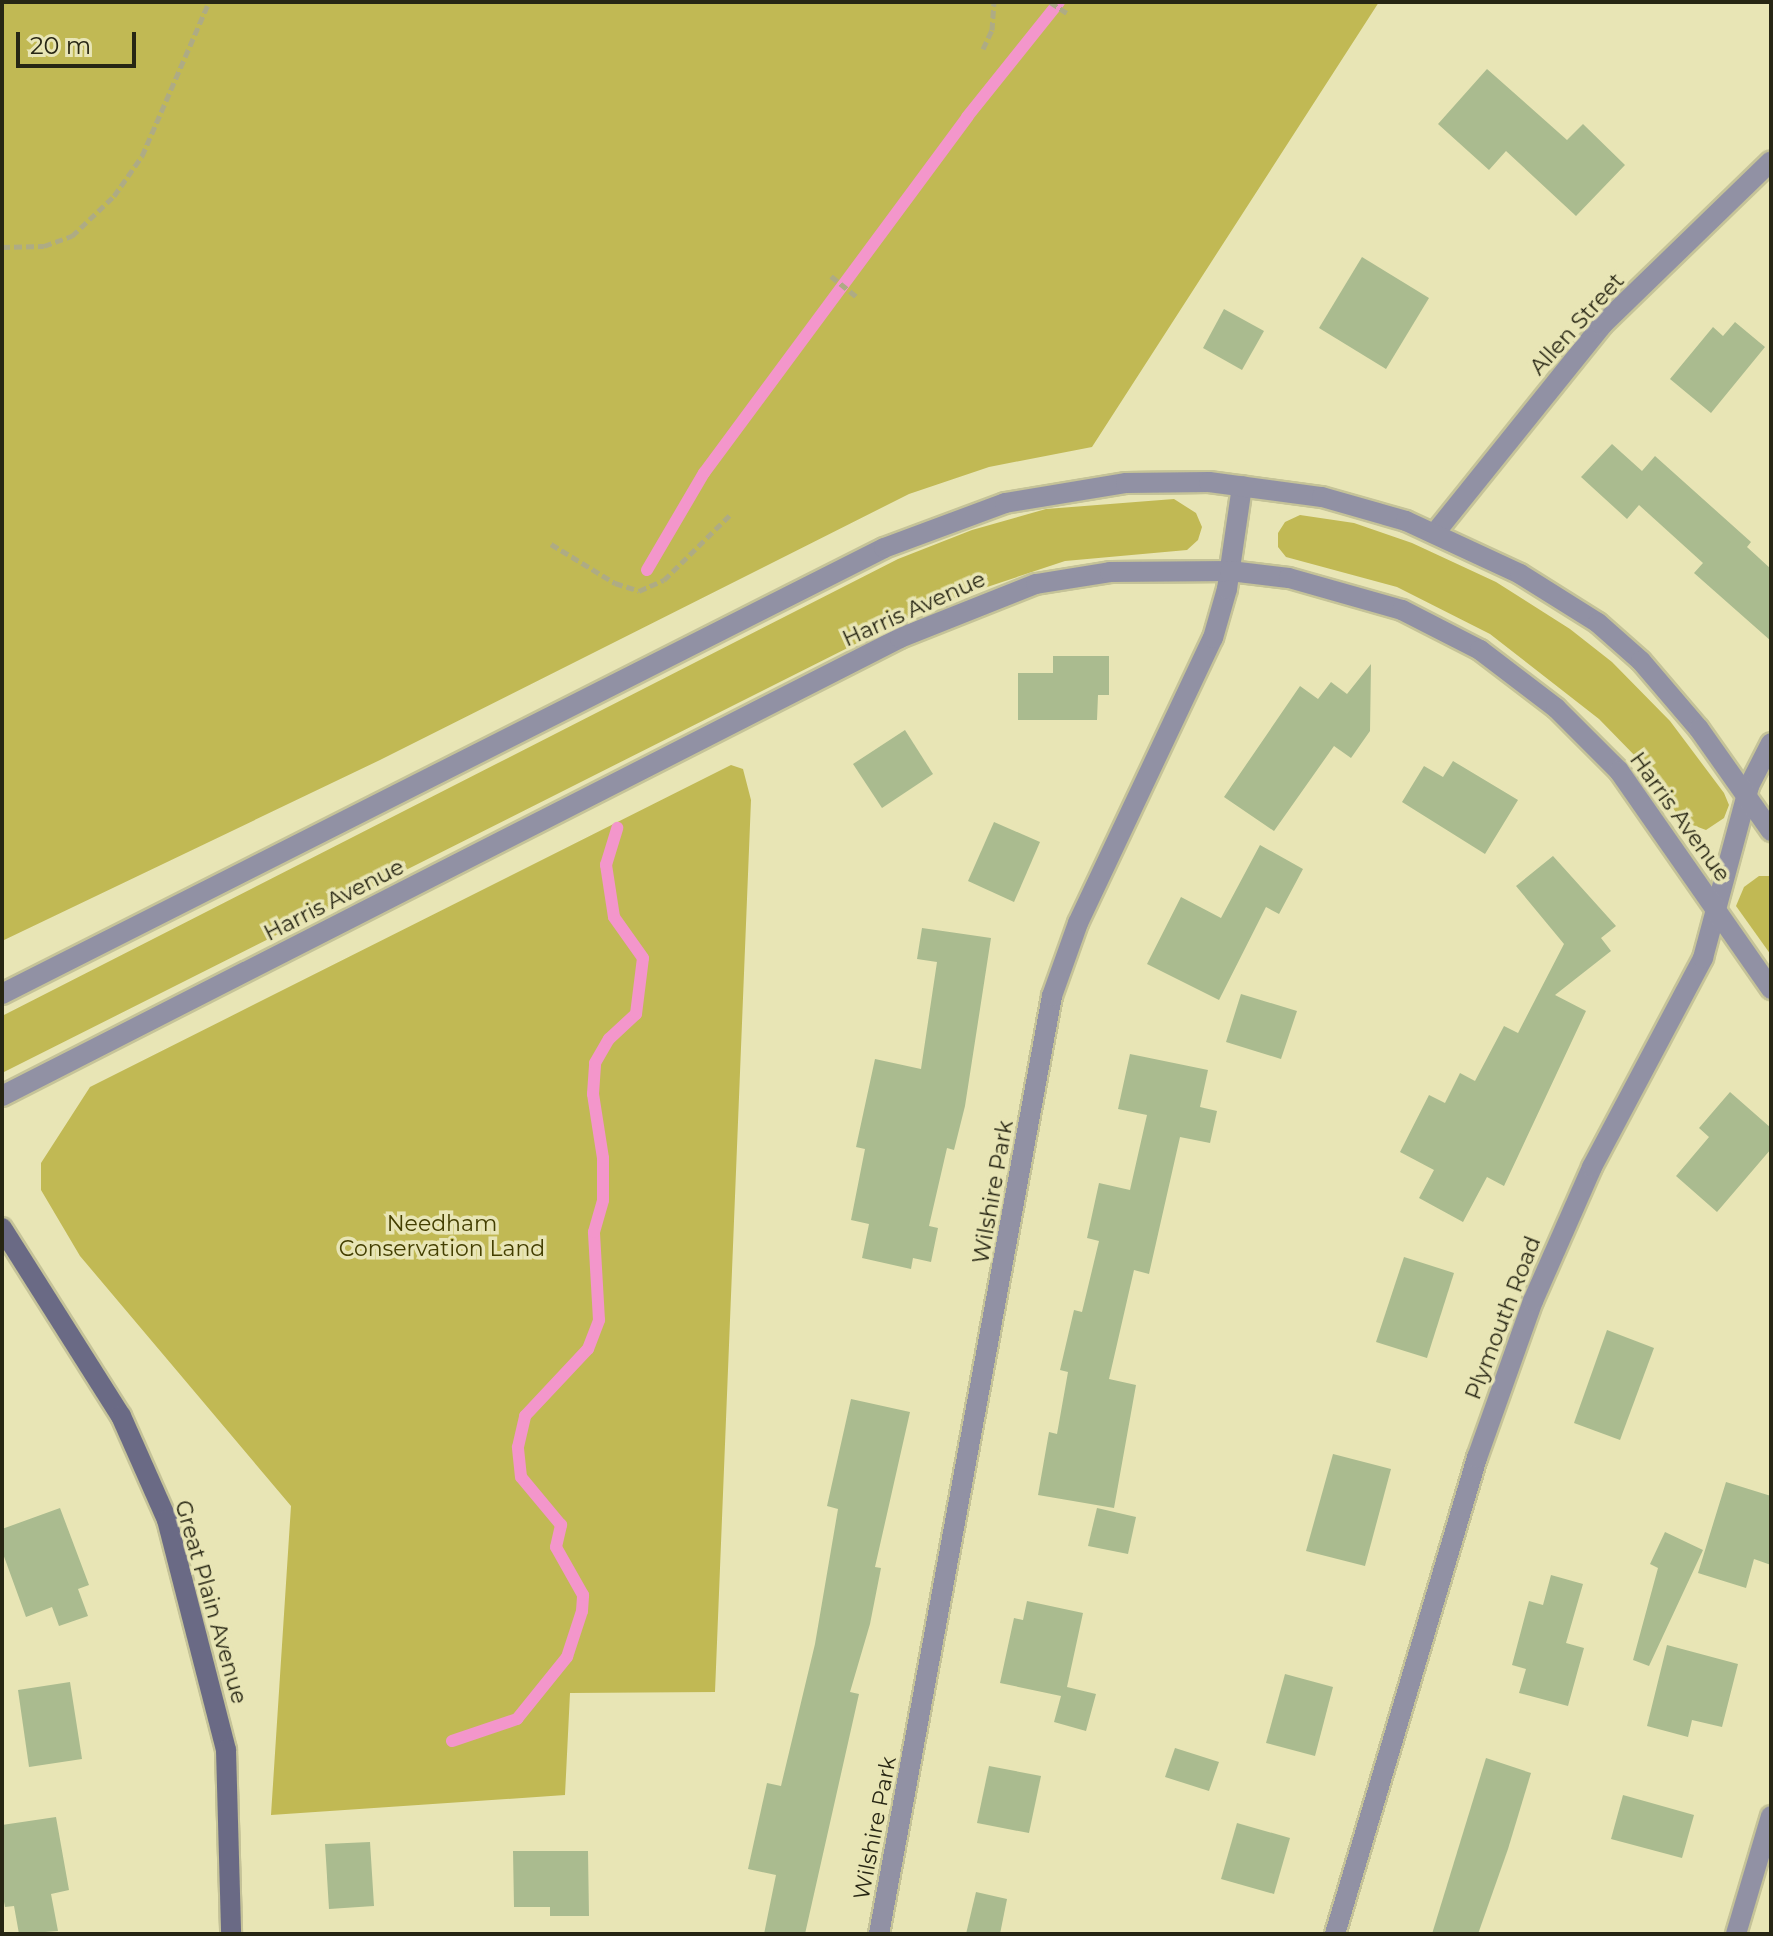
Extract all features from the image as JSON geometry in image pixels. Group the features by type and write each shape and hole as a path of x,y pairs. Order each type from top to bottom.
{"main road":[{"name":"Great Plain Avenue","path":"2,1228 121,1416 167,1520 226,1750 231,1934"}],"street":[{"name":"Allen Street","path":"1435,533 1602,325 1771,161"},
{"path":"2,994 940,525 1005,503 1075,488 1153,482 1242,486 1322,497 1435,533 1520,574 1598,623 1661,681 1771,831"},
{"name":"Wilshire Park","path":"879,1934 1052,996 1078,923 1213,638 1230,571 1242,486"},
{"name":"Harris Avenue","path":"2,1096 963,610 1036,584 1085,575 1230,571 1289,578 1361,596 1427,621 1480,650 1601,750 1635,791 1771,989"},
{"name":"Plymouth Road","path":"1335,1934 1477,1458 1533,1301 1592,1167 1697,973 1718,911 1747,796 1771,743"},
{"path":"1736,1934 1771,1816"}],"path":[{"path":"2,247 44,246 72,236 114,196 142,156 209,2"},
{"path":"983,49 992,30 994,2"},
{"path":"1050,2 1067,13"},
{"path":"831,276 858,298"},
{"path":"551,544 615,583 639,591 664,580 732,513"}],"green space":[{"path":"2,2 1379,2 1092,447 989,467 909,494 380,760 2,941"},
{"path":"1174,499 1196,513 1202,527 1198,540 1187,550 1065,561 933,605 2,1073 2,1016 898,559 972,530 1046,509"},
{"path":"1300,515 1354,523 1412,543 1496,582 1570,629 1612,662 1670,721 1724,793 1729,805 1724,818 1706,830 1682,821 1640,761 1599,719 1490,634 1397,587 1286,557 1278,547 1278,533 1285,522"},
{"name":"Needham Conservation Land","path":"731,765 743,769 751,800 715,1692 570,1693 565,1795 271,1815 291,1506 80,1256 41,1190 41,1163 90,1087"},
{"path":"1759,876 1771,876 1771,955 1736,906 1744,887"}],"building":[{"path":"1487,69 1567,140 1583,124 1625,165 1576,216 1506,151 1489,170 1438,124"},
{"path":"1362,257 1429,298 1386,369 1319,328"},
{"path":"1224,309 1264,331 1242,370 1203,348"},
{"path":"1735,322 1765,347 1711,413 1670,379 1713,327 1723,336"},
{"path":"1612,444 1642,471 1655,456 1751,542 1747,547 1771,569 1771,641 1694,573 1703,563 1639,505 1627,519 1581,477"},
{"path":"1053,656 1109,656 1109,695 1098,695 1097,720 1018,720 1018,673 1053,673"},
{"path":"1371,664 1370,731 1351,758 1334,746 1274,831 1224,797 1300,686 1318,699 1331,682 1347,694"},
{"path":"905,730 933,774 882,808 853,764"},
{"path":"1453,761 1518,800 1485,854 1402,802 1424,766 1443,777"},
{"path":"994,822 1040,842 1014,902 968,881"},
{"path":"1260,845 1303,869 1279,914 1266,907 1219,1000 1147,964 1181,897 1221,918"},
{"path":"1553,856 1616,926 1601,938 1611,951 1555,995 1586,1011 1504,1186 1487,1177 1463,1222 1419,1198 1434,1170 1400,1152 1429,1095 1445,1103 1460,1073 1475,1081 1504,1026 1518,1033 1564,944 1516,886"},
{"path":"922,928 991,938 965,1106 954,1150 947,1148 929,1226 938,1228 931,1262 913,1258 911,1269 862,1258 869,1224 851,1220 865,1149 856,1147 875,1059 921,1069 937,962 917,959"},
{"path":"1241,994 1297,1011 1281,1059 1226,1042"},
{"path":"1130,1054 1208,1070 1200,1107 1217,1111 1210,1143 1180,1137 1149,1274 1134,1270 1109,1379 1136,1385 1114,1508 1038,1495 1049,1432 1057,1434 1068,1372 1060,1370 1074,1310 1082,1312 1099,1241 1087,1238 1099,1183 1130,1190 1147,1115 1118,1109"},
{"path":"1730,1092 1771,1128 1771,1149 1717,1212 1676,1176 1709,1137 1699,1128"},
{"path":"1404,1257 1454,1273 1427,1358 1376,1342"},
{"path":"1607,1330 1654,1348 1620,1440 1574,1423"},
{"path":"851,1399 910,1412 875,1567 881,1568 870,1624 850,1692 859,1694 805,1934 764,1934 776,1875 748,1869 767,1783 781,1786 815,1644 838,1509 827,1506"},
{"path":"1333,1454 1391,1469 1365,1566 1306,1551"},
{"path":"1726,1482 1771,1496 1771,1565 1754,1559 1746,1588 1698,1573"},
{"path":"60,1508 89,1585 78,1589 88,1616 59,1626 52,1607 26,1617 2,1551 2,1529"},
{"path":"1097,1508 1136,1517 1128,1554 1088,1546"},
{"path":"1665,1532 1703,1550 1649,1666 1633,1660 1658,1568 1650,1564"},
{"path":"1551,1575 1583,1584 1566,1643 1584,1648 1568,1706 1519,1693 1526,1669 1512,1665 1529,1601 1543,1605"},
{"path":"1027,1601 1083,1613 1067,1687 1096,1694 1086,1731 1054,1722 1061,1696 1000,1683 1014,1618 1023,1620"},
{"path":"1667,1645 1738,1664 1722,1727 1692,1720 1688,1737 1647,1726"},
{"path":"1285,1674 1333,1687 1315,1756 1266,1743"},
{"path":"70,1682 82,1759 29,1767 18,1690"},
{"path":"1175,1748 1219,1762 1209,1791 1165,1777"},
{"path":"1486,1758 1531,1773 1508,1849 1478,1934 1432,1934"},
{"path":"989,1766 1041,1776 1029,1833 977,1823"},
{"path":"1623,1795 1694,1815 1682,1858 1611,1839"},
{"path":"56,1817 69,1890 51,1894 58,1931 19,1934 14,1906 5,1907 2,1891 2,1825"},
{"path":"1237,1823 1290,1838 1274,1894 1221,1879"},
{"path":"370,1842 374,1906 329,1909 325,1844"},
{"path":"513,1851 588,1851 589,1916 550,1916 550,1907 514,1907"},
{"path":"976,1892 1007,1899 1000,1934 966,1934"}],"waterway":[{"path":"647,570 704,473 967,117 1059,2"},
{"path":"452,1741 517,1719 567,1657 582,1611 583,1595 556,1547 561,1525 521,1477 518,1447 525,1416 588,1349 599,1320 594,1232 603,1200 603,1158 593,1094 595,1063 609,1039 636,1014 643,958 614,917 606,865 617,828"}]}
